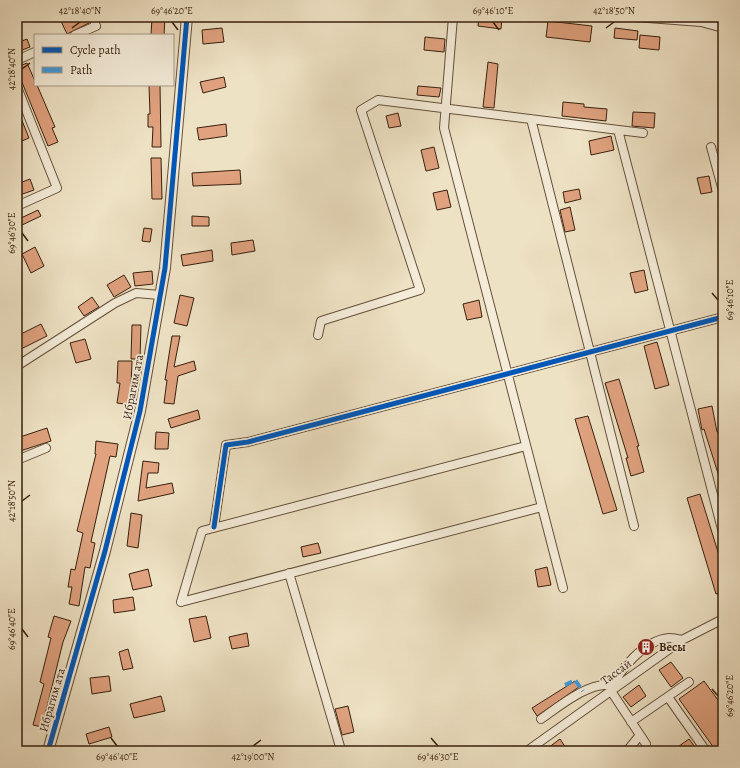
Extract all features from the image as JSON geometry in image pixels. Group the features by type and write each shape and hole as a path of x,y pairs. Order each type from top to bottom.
{"street":[{"path":"77,34 96,26 93,17"},
{"name":"Ибрагим ата","path":"48,751 104,551 140,411 165,268 187,17"},
{"path":"453,17 444,128 563,588"},
{"path":"635,17 700,20 723,28"},
{"path":"17,60 34,52"},
{"path":"17,87 57,188 17,206"},
{"path":"318,335 321,321 420,290 361,110 378,100 643,133"},
{"path":"531,119 634,526"},
{"path":"618,130 723,533"},
{"path":"711,147 723,191"},
{"path":"17,366 115,303 136,293 160,295"},
{"path":"214,527 226,445 248,442 723,317"},
{"path":"526,446 202,530 180,602 542,507"},
{"path":"17,460 46,448"},
{"path":"289,573 341,750"},
{"name":"Тассай","path":"527,751 611,689 682,640 723,619"},
{"path":"611,689 620,672 639,653 655,642 670,638 682,640"},
{"path":"631,722 689,682"},
{"path":"541,719 583,691 602,686 611,689 646,744"},
{"path":"668,697 706,751"},
{"path":"627,751 640,736"}],"building":[{"path":"59,17 88,17 89,23 67,34"},
{"path":"152,17 165,17 164,34 151,34"},
{"path":"479,17 502,17 501,29 478,26"},
{"path":"548,21 592,26 590,42 546,37"},
{"path":"222,28 224,42 203,44 202,30"},
{"path":"615,28 638,31 637,40 614,38"},
{"path":"640,35 660,37 659,50 639,48"},
{"path":"425,37 445,39 444,52 424,50"},
{"path":"27,39 30,47 17,52 17,43"},
{"path":"488,62 498,64 494,108 483,107"},
{"path":"27,63 34,79 34,86 37,86 55,127 52,128 58,142 48,146 17,67"},
{"path":"224,77 226,87 203,93 200,82"},
{"path":"149,86 160,86 161,147 152,147 153,127 148,127 148,114 150,114"},
{"path":"418,86 441,88 439,97 417,95"},
{"path":"563,102 584,104 584,107 607,109 606,121 562,116"},
{"path":"17,108 29,138 17,143"},
{"path":"633,112 655,113 654,128 632,126"},
{"path":"398,113 401,126 389,128 386,116"},
{"path":"226,124 227,136 199,140 197,128"},
{"path":"611,136 614,150 591,155 589,141"},
{"path":"434,147 439,168 426,171 421,150"},
{"path":"151,158 161,158 162,199 152,199"},
{"path":"240,170 241,184 193,186 192,173"},
{"path":"709,176 712,192 701,194 697,178"},
{"path":"30,179 34,190 17,196 17,184"},
{"path":"579,189 581,199 565,203 563,192"},
{"path":"447,190 451,207 437,210 433,193"},
{"path":"570,207 575,230 565,232 560,210"},
{"path":"38,210 41,216 22,225 19,219"},
{"path":"192,216 209,217 209,226 192,226"},
{"path":"144,228 152,229 150,242 142,241"},
{"path":"253,240 255,251 232,255 231,243"},
{"path":"35,247 44,266 31,273 22,254"},
{"path":"212,250 213,261 183,266 181,255"},
{"path":"644,270 648,290 635,293 630,273"},
{"path":"152,271 153,284 135,286 133,273"},
{"path":"124,275 131,287 114,297 107,285"},
{"path":"180,295 194,298 187,326 174,323"},
{"path":"92,297 99,307 84,316 78,307"},
{"path":"479,300 482,317 467,320 463,304"},
{"path":"41,324 47,336 21,349 17,342 17,336"},
{"path":"132,325 141,325 140,359 131,359"},
{"path":"172,336 180,336 174,367 194,361 196,370 178,376 174,404 164,403 167,380 165,380"},
{"path":"85,339 91,359 76,363 70,343"},
{"path":"657,342 669,385 655,389 644,346"},
{"path":"118,361 132,361 131,387 135,388 132,405 117,403 120,383 117,383"},
{"path":"619,379 639,446 637,446 644,472 631,476 626,458 628,458 605,383"},
{"path":"712,406 717,432 720,432 723,443 723,482 721,483 704,429 702,430 698,409"},
{"path":"198,410 200,419 171,428 168,419"},
{"path":"588,416 617,510 603,514 575,419"},
{"path":"47,428 51,441 17,452 17,438"},
{"path":"156,432 169,433 168,449 155,449"},
{"path":"96,441 118,444 116,457 110,456 91,542 95,543 90,568 85,567 79,606 69,604 72,587 68,587 71,569 75,570 83,533 77,531 96,454"},
{"path":"143,461 159,463 158,473 148,473 146,488 172,483 174,493 138,501"},
{"path":"700,494 723,568 723,592 716,594 687,498"},
{"path":"131,513 142,515 138,548 127,546"},
{"path":"318,543 321,553 303,557 301,547"},
{"path":"547,567 551,585 538,587 535,570"},
{"path":"148,569 152,586 133,590 129,574"},
{"path":"133,597 135,610 114,613 113,600"},
{"path":"54,616 71,621 63,642 42,727 33,725 44,684 40,682 51,638 48,637"},
{"path":"206,616 211,638 194,642 189,619"},
{"path":"247,633 249,646 232,649 229,637"},
{"path":"128,649 133,668 123,670 119,652"},
{"path":"671,662 683,678 671,687 659,670"},
{"path":"109,676 111,691 92,694 90,678"},
{"path":"575,681 579,687 537,716 532,708"},
{"path":"704,681 723,707 723,751 716,751 679,699"},
{"path":"639,685 646,696 631,707 623,697"},
{"path":"161,696 165,711 134,718 130,704"},
{"path":"348,706 354,732 342,735 335,709"},
{"path":"109,727 112,737 89,744 86,734"},
{"path":"560,739 568,751 544,751"},
{"path":"689,739 698,751 672,751"}],"marked path":[{"path":"565,685 575,680 583,691"}],"cycle path":[{"path":"48,751 105,551 140,411 165,268 187,17"},
{"path":"214,527 226,445 248,442 723,317"}],"place":[{"name":"Весы","path":"646,647"}]}
